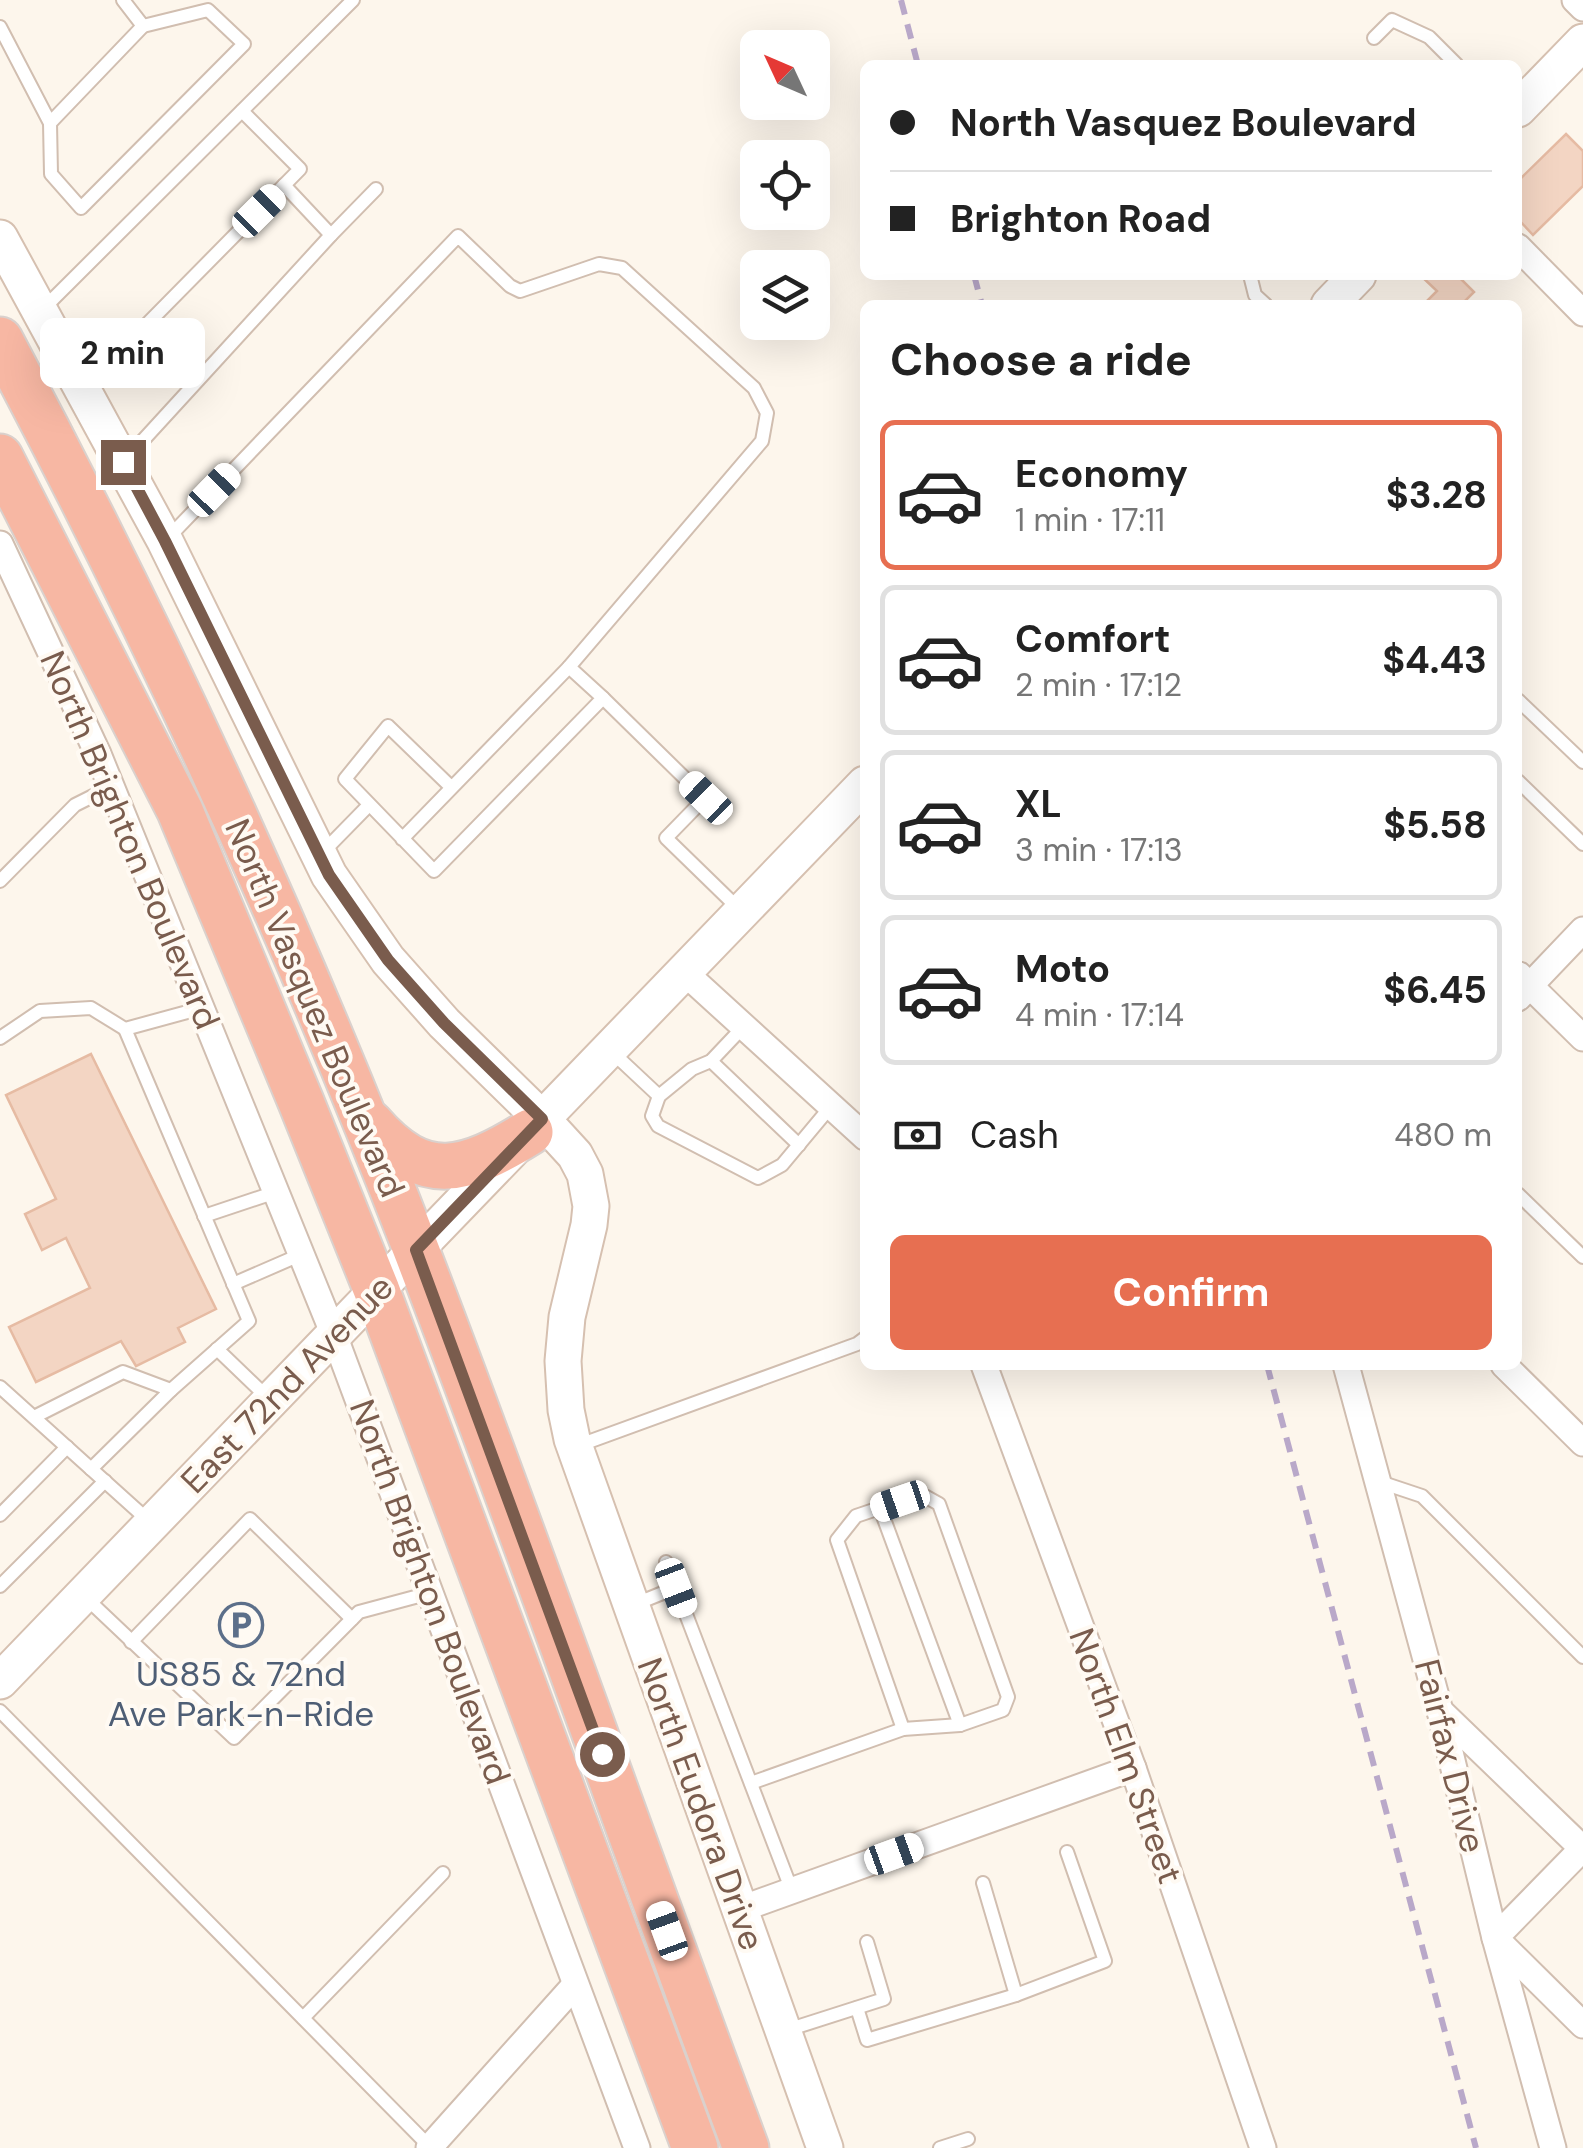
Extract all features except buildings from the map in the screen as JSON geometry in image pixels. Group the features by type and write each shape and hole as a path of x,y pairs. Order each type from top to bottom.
{"highway":[{"name":"North Vasquez Boulevard","path":"0,340 164,658 361,1112 416,1250 746,2148"},
{"name":"North Vasquez Boulevard","path":"0,457 180,811 377,1290 695,2148"},
{"path":"361,1112 397,1150 430,1165 467,1164 484,1159 536,1126"}],"street":[{"path":"1575,0 1583,8"},
{"path":"1522,106 1583,42"},
{"name":"North Eudora Drive","path":"0,238 165,541 318,858 388,960 536,1126 575,1155 589,1186 589,1225 567,1317 564,1361 566,1410 575,1447 826,2148"},
{"path":"1522,251 1583,313"},
{"name":"North Brighton Boulevard","path":"0,544 8,580 112,787 302,1254 637,2148"},
{"name":"East 72nd Avenue","path":"0,1681 860,789"},
{"path":"1583,930 1522,986 1583,1038"},
{"path":"684,972 860,1131"},
{"name":"North Elm Street","path":"986,1370 1133,1768 1263,2148"},
{"name":"Fairfax Drive","path":"1347,1370 1440,1711 1494,1938 1553,2148"},
{"path":"1509,1370 1583,1442"},
{"path":"1440,1711 1583,1849 1494,1938 1583,2025"},
{"path":"738,1910 1133,1768"},
{"path":"430,2148 575,1984"}],"lane":[{"path":"123,0 143,26"},
{"path":"39,312 354,0"},
{"path":"0,27 50,123 51,174 81,208 244,44 208,10 143,26 50,123"},
{"path":"1374,38 1392,20 1429,37 1451,60"},
{"path":"82,390 300,169 242,111"},
{"path":"284,186 331,235"},
{"path":"123,462 376,189"},
{"path":"165,541 458,236 520,292 599,264 622,268 754,388 767,413 762,440 569,667 402,838"},
{"path":"569,667 706,798 666,838 742,912"},
{"path":"451,787 388,726 345,779 434,870 602,698"},
{"path":"1522,704 1583,762"},
{"path":"1522,785 1583,844"},
{"path":"0,881 75,805 112,787"},
{"path":"318,858 369,804"},
{"path":"0,1038 40,1011 92,1008 125,1029 248,1321 170,1390 91,1469"},
{"path":"125,1029 202,1008"},
{"path":"746,1026 711,1061 692,1070 660,1096 652,1116 658,1126 758,1178 782,1165 832,1105"},
{"path":"610,1050 660,1096"},
{"path":"711,1061 799,1145"},
{"path":"204,1216 276,1192"},
{"path":"1522,1198 1583,1257"},
{"path":"233,1284 302,1254"},
{"path":"575,1447 860,1342"},
{"path":"216,1349 271,1400"},
{"path":"34,1417 123,1372 170,1390"},
{"path":"0,1386 152,1524"},
{"path":"0,1514 67,1447"},
{"path":"0,1586 105,1481"},
{"path":"1377,1482 1422,1496 1583,1658"},
{"path":"751,1783 903,1729 960,1725 1003,1710 1008,1697 939,1504 920,1494 856,1516 838,1540 903,1729"},
{"path":"880,1508 960,1725"},
{"path":"131,1642 250,1518 352,1620"},
{"path":"666,1562 792,1890"},
{"path":"630,1606 676,1588"},
{"path":"83,1596 234,1738 359,1612 430,1593"},
{"path":"0,1710 430,2148"},
{"path":"857,2008 867,2040 1016,1996 1106,1961 1068,1852"},
{"path":"302,2018 443,1874"},
{"path":"983,1883 1016,1996"},
{"path":"782,2032 884,2000 867,1942"},
{"path":"940,2148 968,2139"}],"railway":[{"path":"901,0 917,60"},
{"path":"975,280 981,300"},
{"path":"1268,1370 1476,2148"}],"place":[{"name":"US85 & 72nd Ave Park-n-Ride","path":"241,1625"}],"route":[{"path":"123,462 318,858 388,960 444,1023 542,1119 416,1250 602,1754"}]}
